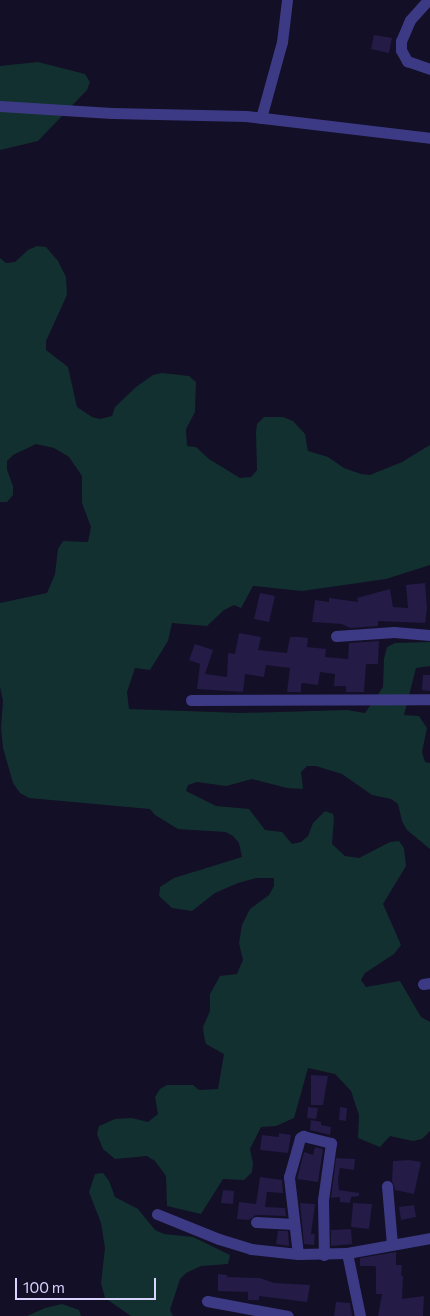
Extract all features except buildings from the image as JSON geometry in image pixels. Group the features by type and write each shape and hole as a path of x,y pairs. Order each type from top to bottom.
{"street":[{"path":"261,118 282,42 287,0"},
{"path":"428,0 410,20 401,41 403,56 407,61 430,69"},
{"path":"0,106 261,118 430,138"},
{"path":"336,636 394,632 430,635"},
{"path":"190,700 430,699"},
{"path":"298,1254 289,1187 290,1171 300,1138 303,1136 330,1142 323,1200 324,1255"},
{"path":"387,1186 392,1244"},
{"path":"157,1214 219,1239 251,1249 298,1254 324,1255 347,1253 430,1238"},
{"path":"256,1222 294,1224"},
{"path":"347,1253 360,1316"},
{"path":"207,1301 288,1316"}],"green space":[{"path":"38,62 85,74 90,82 87,90 38,141 0,150 0,66"},
{"path":"37,246 46,247 58,261 66,277 67,295 46,341 46,350 68,367 77,407 92,417 100,419 112,416 115,407 136,387 153,375 162,373 189,376 196,382 195,412 186,429 187,446 196,447 209,459 240,478 251,477 257,470 257,424 264,417 283,417 293,421 305,434 308,451 328,457 344,468 361,474 370,475 402,462 430,445 430,565 386,579 302,591 253,586 241,608 234,605 224,610 207,626 172,623 168,641 150,670 135,668 127,692 129,709 242,713 347,710 365,713 383,687 384,659 387,647 395,643 430,642 430,666 416,668 404,715 419,716 427,728 422,752 425,762 430,763 430,849 407,830 402,821 398,804 391,799 372,795 342,774 316,766 307,766 301,772 303,789 287,788 252,779 226,786 197,782 188,785 186,791 216,806 249,809 265,830 282,832 292,844 301,842 308,836 313,823 325,811 333,814 334,818 332,844 345,856 359,858 390,842 399,841 404,848 406,866 383,904 401,945 394,954 365,973 361,980 366,987 400,981 421,1017 430,1022 430,1131 422,1139 413,1141 390,1136 380,1147 358,1138 359,1115 351,1091 335,1074 308,1068 294,1118 276,1126 261,1127 250,1149 253,1163 252,1172 244,1180 223,1179 201,1214 167,1206 166,1176 155,1161 147,1156 115,1159 103,1149 97,1134 99,1126 115,1119 132,1118 148,1122 158,1114 155,1097 160,1089 167,1085 193,1085 199,1090 218,1089 224,1054 206,1044 203,1027 210,1011 210,994 220,976 237,974 243,960 239,943 242,925 250,909 269,895 274,886 274,878 256,878 238,883 215,893 192,911 172,908 159,896 160,887 174,878 242,857 239,843 233,836 226,832 178,829 155,815 150,809 29,798 20,793 13,783 3,748 1,728 3,701 0,687 0,603 47,593 55,574 58,549 63,541 88,542 91,527 82,503 82,476 69,457 54,448 36,444 13,455 7,461 7,470 13,486 13,495 7,502 0,502 0,258 6,263 15,262 28,250"},
{"path":"103,1173 109,1181 115,1197 138,1209 155,1230 164,1234 193,1237 230,1255 228,1264 201,1266 186,1273 180,1279 170,1310 173,1316 131,1316 105,1298 101,1283 105,1248 101,1223 89,1192 95,1174"},
{"path":"62,1304 79,1310 81,1316 27,1316 45,1308"}]}
